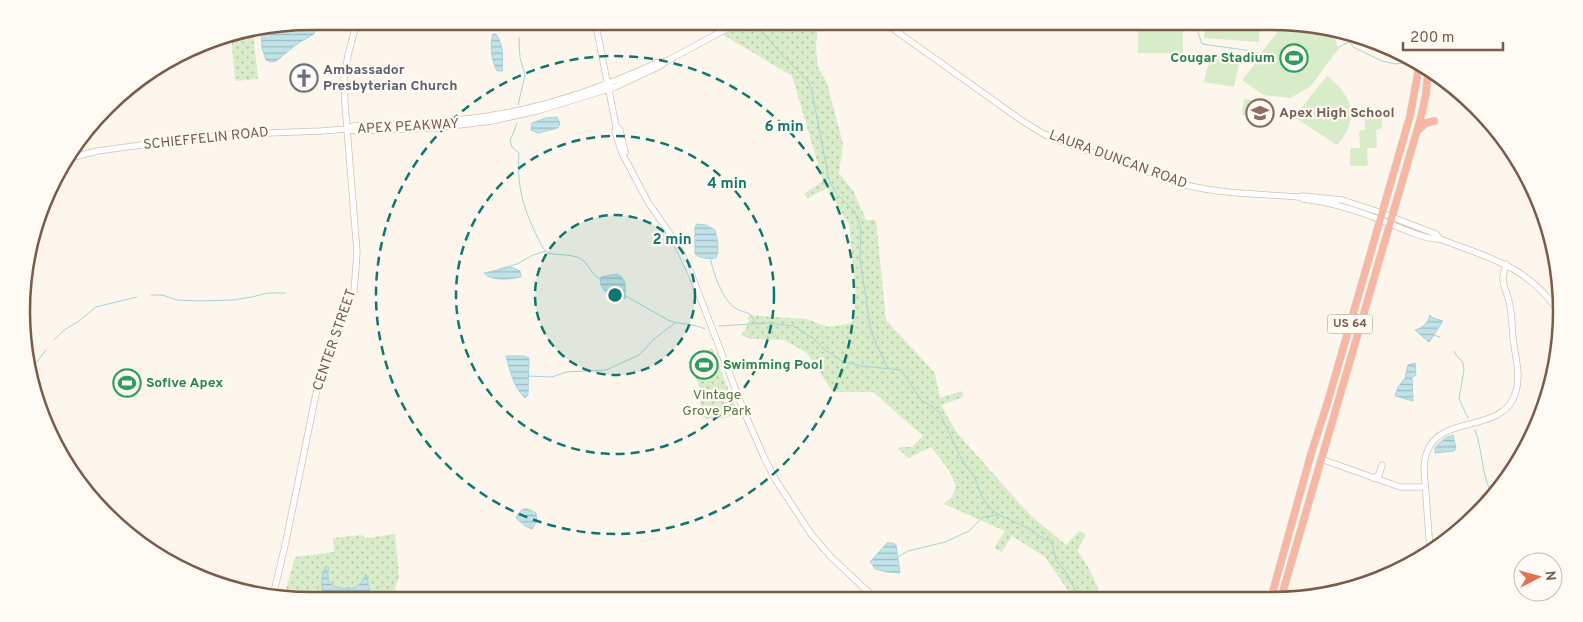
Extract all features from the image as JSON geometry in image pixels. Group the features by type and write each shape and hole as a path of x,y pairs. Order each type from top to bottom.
{"highway":[{"name":"US 64","path":"1273,592 1311,454 1382,217 1410,116 1418,71"},
{"name":"US 64","path":"1283,591 1416,133 1424,104 1427,77"},
{"path":"1416,133 1423,124 1434,121 1426,114 1424,104"},
{"path":"1321,459 1317,456 1317,449 1330,394"},
{"path":"1303,522 1305,506 1316,465 1311,454"}],"street":[{"name":"CENTER STREET","path":"274,590 319,379 354,292 357,252 344,97 345,67 355,30"},
{"path":"597,30 616,126 620,130 625,156 648,202 677,244 690,271 745,414 764,457 775,479 811,534 832,558 868,592"},
{"name":"APEX PEAKWAY","path":"348,129 410,129 485,122 556,107 608,87 659,62 665,62 724,30"},
{"name":"LAURA DUNCAN ROAD","path":"895,30 1021,120 1054,139 1185,185 1253,194 1320,197 1342,200 1382,217"},
{"name":"SCHIEFFELIN ROAD","path":"76,156 97,151 202,137 348,129"},
{"name":"LAURA DUNCAN ROAD","path":"1299,197 1382,217 1434,239 1440,239 1506,264 1532,281 1553,304"},
{"path":"1313,201 1320,197"},
{"path":"1429,544 1425,459 1430,445 1440,434 1498,414 1507,408 1515,397 1518,386 1509,302 1502,282 1506,264"},
{"path":"1321,459 1400,487 1425,486"},
{"path":"1372,478 1379,475 1382,465"}],"green space":[{"path":"726,30 817,30 816,47 818,67 827,83 843,144 839,173 854,192 866,220 876,220 886,320 935,373 940,398 961,391 964,397 941,405 957,433 1029,514 1066,545 1079,531 1086,535 1077,550 1088,567 1099,592 1068,592 1045,557 1012,536 1002,552 994,548 1005,531 944,504 952,497 956,486 949,470 931,447 909,458 898,449 900,447 912,447 923,436 873,392 833,392 807,353 784,340 751,339 741,335 747,327 749,315 806,319 829,327 852,323 856,295 849,225 827,188 808,198 804,194 823,181 792,76 720,33"},
{"path":"1138,30 1183,30 1183,53 1138,53"},
{"path":"1205,30 1260,30 1259,42 1204,38"},
{"name":"Cougar Stadium","path":"1279,30 1309,32 1336,37 1339,48 1310,87 1290,98 1263,95 1242,80 1257,61 1258,56"},
{"path":"253,36 258,79 235,81 232,42"},
{"path":"1219,55 1240,60 1234,87 1204,82 1210,63"},
{"path":"1327,76 1343,91 1350,108 1349,126 1337,145 1294,117"},
{"path":"1244,99 1266,102 1263,118 1242,115"},
{"path":"1365,112 1380,112 1382,114 1382,128 1376,130 1376,148 1367,148 1368,165 1351,166 1350,150 1352,148 1360,148 1359,132 1365,130"},
{"name":"Vintage Grove Park","path":"712,348 738,413 729,417 711,419 702,418 699,415 701,400 699,387 688,362"},
{"path":"395,534 399,576 395,592 286,591 295,557 334,552 333,538 361,535 367,538"}],"water":[{"path":"315,30 314,34 297,44 276,61 266,60 262,48 261,34"},
{"path":"493,34 496,34 499,38 502,47 502,71 497,71 492,58 491,43"},
{"path":"557,117 560,123 558,128 538,133 531,130 532,123 546,118"},
{"path":"697,224 706,225 715,230 718,248 716,258 705,258 695,254 695,227"},
{"path":"511,267 520,271 521,277 497,279 484,273"},
{"path":"616,274 624,281 625,299 607,293 600,282 601,277"},
{"path":"1430,315 1443,321 1429,342 1415,330 1425,325"},
{"path":"506,356 524,356 529,358 528,395 525,398 515,383"},
{"path":"1415,363 1416,375 1412,377 1413,401 1395,396 1398,387 1405,378 1408,365"},
{"path":"1453,435 1456,448 1454,451 1435,453 1435,448 1445,438"},
{"path":"523,509 536,513 537,521 532,529 516,518"},
{"path":"887,543 896,545 900,573 875,569 870,562"},
{"path":"325,567 329,568 328,580 331,584 344,589 355,588 362,582 366,574 370,592 323,592 322,576"}],"waterway":[{"path":"760,30 807,80 811,87 829,180 837,194 854,211 859,222 861,230 860,259 871,332 887,367"},
{"path":"1197,30 1202,44 1252,51 1260,54"},
{"path":"518,105 525,75 520,58 519,38"},
{"path":"1348,41 1355,48 1382,61 1396,64 1404,63"},
{"path":"1339,47 1349,42"},
{"path":"517,123 510,141 512,147 519,153 518,167 521,191 527,213 543,248 548,253 580,258 600,279"},
{"path":"499,269 517,264 533,255 546,251"},
{"path":"710,257 722,292 730,304 738,310 750,314 756,323"},
{"path":"151,295 162,295 177,300 201,301 233,300 267,293 285,293"},
{"path":"624,295 668,320 705,329"},
{"path":"54,340 64,330 96,307 137,297"},
{"path":"528,376 552,377 566,372 606,370 639,355 654,339 675,323"},
{"path":"719,326 769,323 793,326 813,338 825,350 842,361 861,366 901,370 921,400 940,414 962,460 975,478 982,497 991,509 999,515 1030,529 1044,539 1050,540 1056,561 1066,573 1076,592"},
{"path":"1433,335 1440,337"},
{"path":"35,365 46,350"},
{"path":"1454,351 1463,362 1464,370 1459,399 1468,418"},
{"path":"1475,430 1489,489"},
{"path":"896,558 908,551 945,542 969,531 983,517 998,515"}],"place":[{"name":"Cougar Stadium","path":"1294,58"},
{"name":"Ambassador Presbyterian Church","path":"304,78"},
{"name":"Apex High School","path":"1260,113"},
{"name":"Swimming Pool","path":"704,365"},
{"name":"Sofive Apex","path":"127,383"}]}
